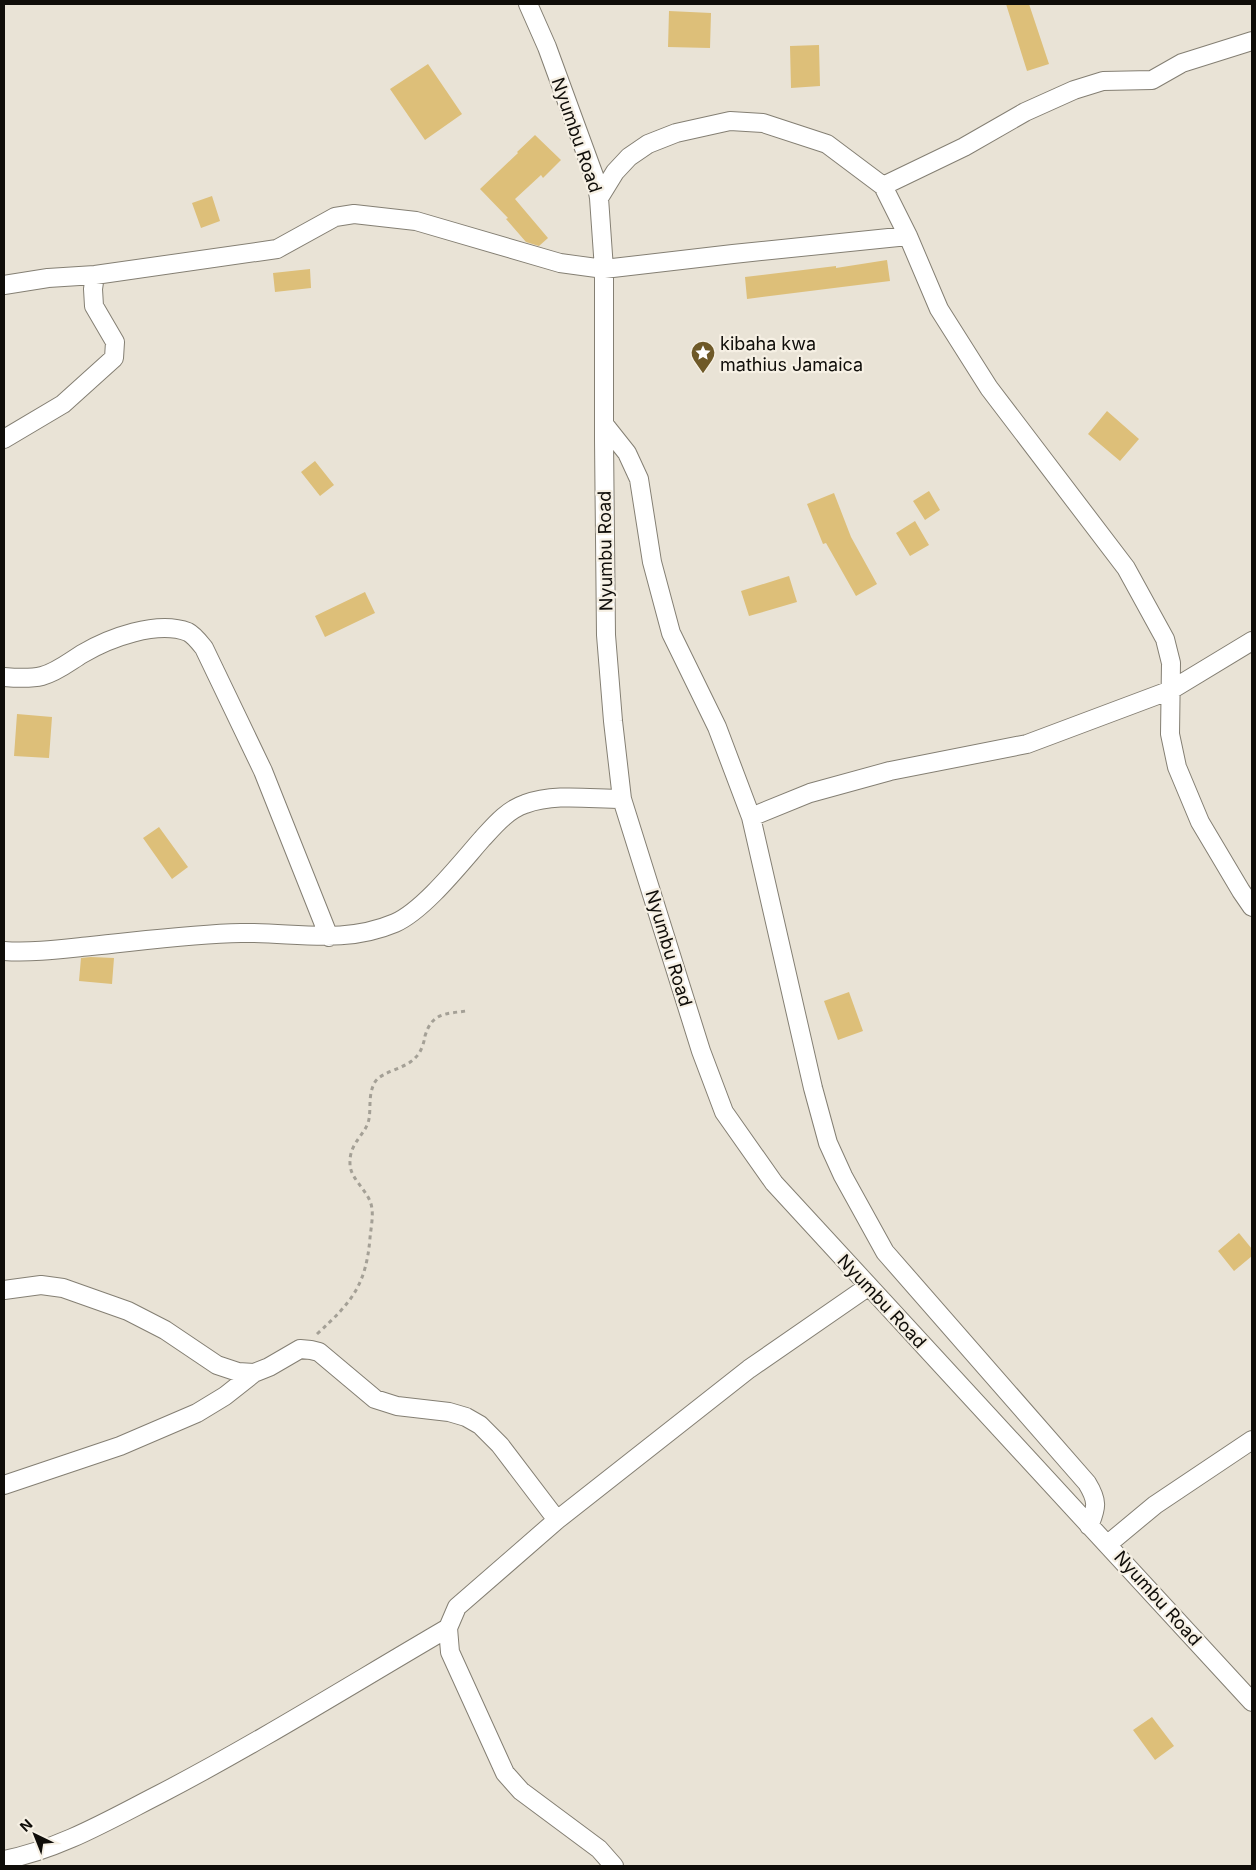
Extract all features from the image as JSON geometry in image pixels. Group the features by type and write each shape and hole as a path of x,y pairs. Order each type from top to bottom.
{"street":[{"name":"Nyumbu Road","path":"528,4 547,47 596,181 599,198 604,269 606,635 622,799 701,1050 724,1112 774,1183 1252,1702"},
{"path":"883,186 964,147 1025,112 1074,90 1103,81 1152,80 1182,63 1252,40"},
{"path":"599,198 615,172 624,162 648,144 676,133 730,121 764,123 827,144 883,186 908,236 939,309 989,388 1126,568 1165,639 1171,663 1170,734 1177,767 1200,822 1240,891 1252,907"},
{"path":"4,285 48,278 95,275 277,249 335,217 354,214 416,220 560,263 604,269 908,236"},
{"path":"4,439 62,404 114,358 115,342 94,306 93,289 95,275"},
{"path":"604,424 627,452 639,479 652,562 671,633 717,727 752,818 813,1088 828,1143 843,1176 885,1252 1086,1483 1094,1495 1096,1509 1089,1526"},
{"path":"4,677 42,676 84,653 135,631 156,628 189,633 204,648 263,771 329,937"},
{"path":"752,818 810,793 890,771 1028,744 1171,690 1252,640"},
{"path":"4,950 18,952 242,933 329,937 368,933 397,922 418,907 442,884 500,819 523,804 550,798 622,799"},
{"path":"4,1290 41,1285 63,1288 128,1311 165,1330 217,1365 238,1372 254,1373"},
{"path":"614,1866 599,1849 521,1791 505,1773 450,1652 448,1628 457,1607 557,1520 749,1369 869,1286"},
{"path":"4,1485 120,1446 197,1413 225,1396 254,1373 269,1367 300,1349 319,1352 375,1399 397,1406 448,1412 466,1417 480,1425 500,1445 557,1520"},
{"path":"1108,1544 1155,1506 1252,1440"},
{"path":"4,1860 30,1855 87,1832 209,1768 448,1628"}],"path":[{"path":"300,1349 332,1321 352,1299 361,1283 368,1259 372,1220 371,1204 350,1164 355,1142 366,1127 368,1120 371,1090 378,1078 402,1068 416,1058 423,1044 428,1025 435,1018 443,1014 466,1011"}],"building":[{"path":"1006,4 1029,4 1049,64 1027,71"},
{"path":"669,11 711,13 710,48 668,47"},
{"path":"819,45 820,86 791,88 790,46"},
{"path":"428,64 462,114 425,140 390,89"},
{"path":"535,135 561,160 543,178 541,175 515,199 548,238 539,246 526,242 506,219 508,218 480,189"},
{"path":"212,196 220,221 201,228 192,203"},
{"path":"887,260 890,281 747,299 745,277 836,266 836,268"},
{"path":"310,269 311,288 275,292 273,273"},
{"path":"1107,411 1139,439 1120,461 1088,434"},
{"path":"315,461 334,485 320,496 301,472"},
{"path":"929,491 940,510 925,520 913,501"},
{"path":"834,493 851,537 877,584 856,596 826,543 823,544 807,504"},
{"path":"915,521 929,545 910,556 896,533"},
{"path":"789,576 797,602 749,616 741,591"},
{"path":"365,592 375,613 325,637 315,616"},
{"path":"17,714 52,717 49,758 14,756"},
{"path":"159,827 188,867 172,879 143,838"},
{"path":"81,958 114,958 112,984 79,981"},
{"path":"849,992 863,1031 838,1040 824,1001"},
{"path":"1239,1233 1252,1249 1252,1256 1234,1271 1218,1251"},
{"path":"1152,1717 1174,1746 1155,1760 1133,1730"}],"place":[{"name":"kibaha kwa mathius Jamaica","path":"703,374"}]}
